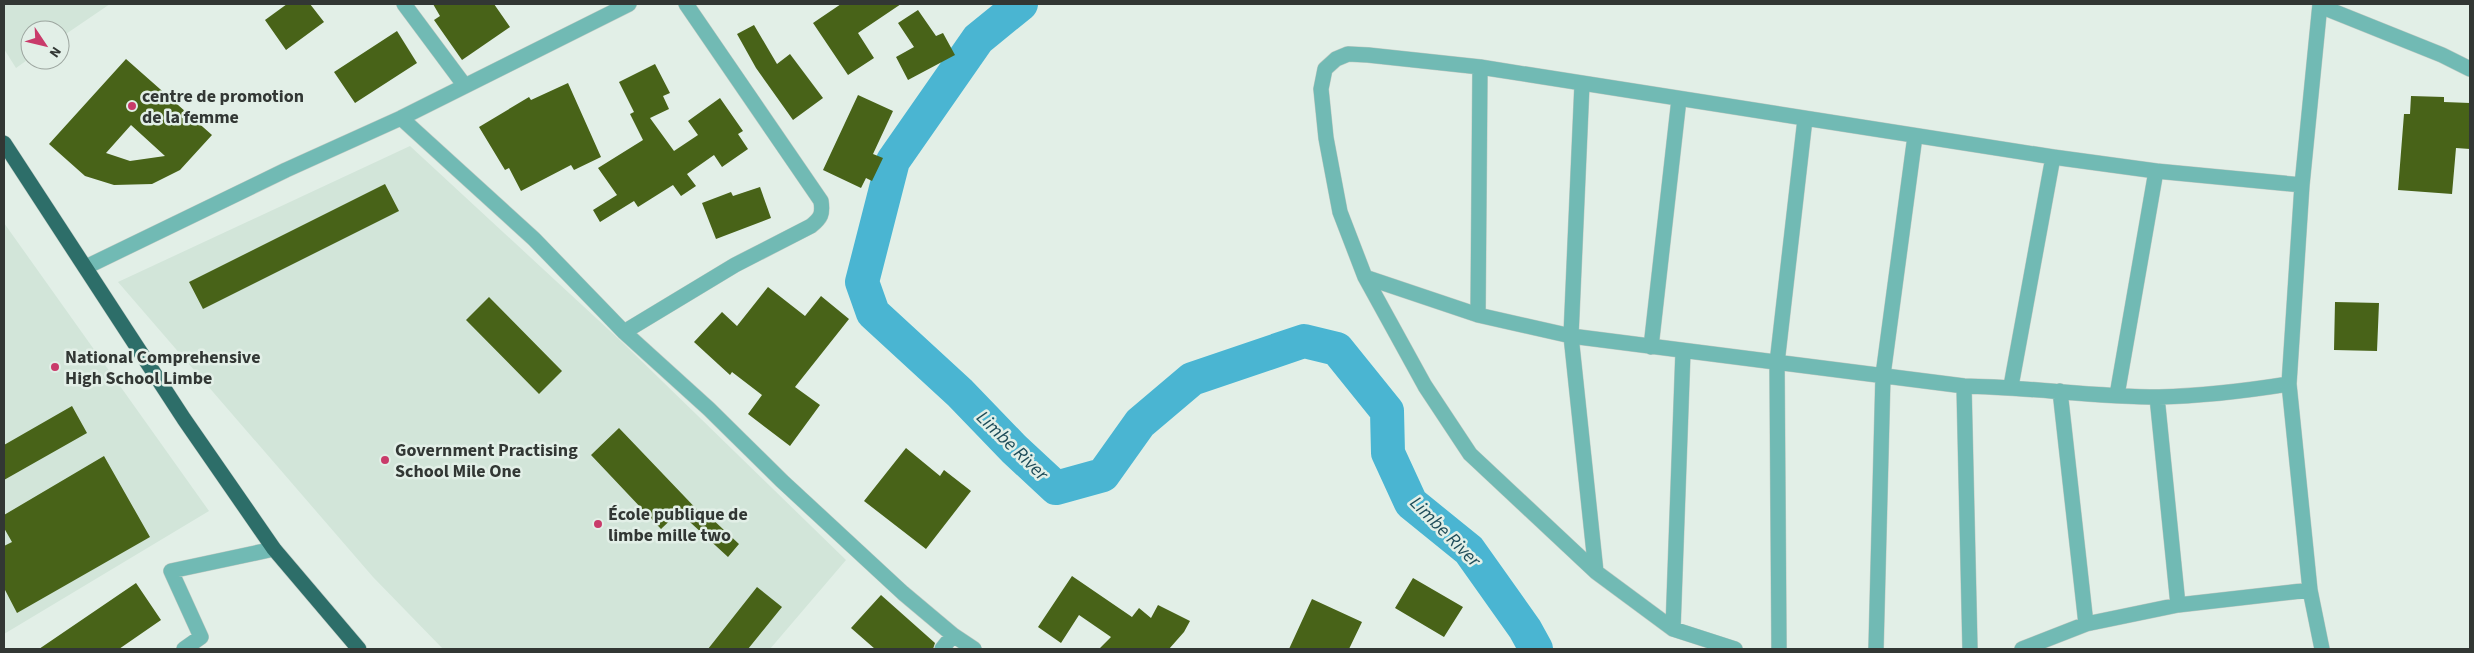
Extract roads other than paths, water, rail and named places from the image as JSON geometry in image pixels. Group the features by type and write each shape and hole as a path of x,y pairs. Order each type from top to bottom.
{"highway":[{"path":"4,143 184,419 274,549 359,649"}],"street":[{"path":"404,4 465,86"},
{"path":"86,267 286,170 401,118 629,4"},
{"path":"624,332 735,265 811,226 820,218 822,212 821,201 686,4"},
{"path":"2322,649 2310,590 2289,384 2302,185 2320,5 2442,55 2470,69"},
{"path":"1735,649 1673,629 1596,572 1470,454 1425,386 1365,277 1340,212 1326,138 1321,89 1325,69 1336,59 1348,54 1480,67 2053,157 2156,171 2302,185"},
{"path":"1478,315 1480,67"},
{"path":"1582,84 1571,336 1596,572"},
{"path":"1652,347 1679,99"},
{"path":"401,118 534,239 624,332 709,409 782,482 903,593 953,635 974,649"},
{"path":"1779,649 1777,363 1805,118"},
{"path":"1876,649 1883,375 1915,136"},
{"path":"2010,386 2053,157"},
{"path":"2118,394 2156,171"},
{"path":"1365,277 1478,315 1571,336 1964,386 2010,386 2158,397 2216,395 2289,384"},
{"path":"1673,629 1683,351"},
{"path":"1964,386 1970,649"},
{"path":"2060,391 2086,624"},
{"path":"2158,397 2178,605"},
{"path":"184,649 202,637 170,571 274,549"},
{"path":"2022,649 2086,624 2178,605 2310,590"},
{"path":"942,649 953,635"}],"waterway":[{"name":"Limbe River","path":"1021,4 978,39 893,161 862,282 873,313 960,393 1014,449 1056,488 1103,475 1140,423 1192,379 1304,341 1337,349 1387,411 1388,453 1411,503 1469,550 1525,629 1536,649"}],"place":[{"name":"centre de promotion de la femme","path":"132,106"},
{"name":"National Comprehensive High School Limbe","path":"55,367"},
{"name":"Government Practising School Mile One","path":"385,460"},
{"name":"École publique de limbe mille two","path":"598,524"}]}
